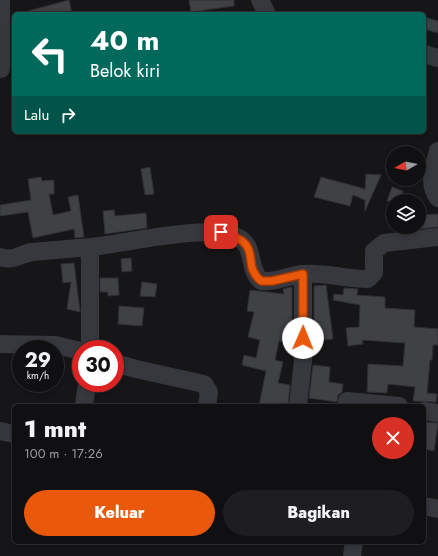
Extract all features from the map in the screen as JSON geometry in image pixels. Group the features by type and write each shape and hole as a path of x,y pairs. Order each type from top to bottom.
{"street":[{"path":"1,0 1,69"},
{"path":"260,0 266,12"},
{"path":"426,55 438,58"},
{"path":"438,151 432,177 435,194 438,198"},
{"path":"0,257 8,260 31,252 90,247 189,233 221,232 238,237 245,243 250,253 255,272 261,281 272,281 303,274 329,274 348,278 368,279 374,273 374,251 378,247 390,242 438,237"},
{"path":"90,247 90,340"},
{"path":"298,404 303,360 303,274"},
{"path":"0,344 56,345 72,348"},
{"path":"124,366 204,384 209,392 207,404"},
{"path":"84,404 86,392"},
{"path":"347,401 378,404"},
{"path":"426,411 438,413"},
{"path":"0,431 12,434"},
{"path":"426,506 438,509"},
{"path":"352,556 354,544"}],"building":[{"path":"69,0 72,12 28,12"},
{"path":"189,0 234,0 234,6 191,12"},
{"path":"426,18 438,21 438,33 426,30"},
{"path":"150,167 154,194 145,195 141,169"},
{"path":"366,174 381,175 365,211 365,200 353,195 350,206 314,197 321,177 365,189"},
{"path":"41,177 42,181 54,180 54,194 49,194 53,215 71,211 68,197 78,195 84,237 75,238 74,229 33,238 28,212 0,216 0,205 31,200 28,179"},
{"path":"392,187 403,191 402,194 390,194"},
{"path":"114,210 115,216 146,213 147,228 105,234 103,211"},
{"path":"438,214 438,227 426,228 426,215"},
{"path":"131,258 132,271 122,272 121,259"},
{"path":"74,263 80,312 67,309 71,282 63,283 61,264"},
{"path":"100,278 118,278 119,295 108,296 108,292 100,292"},
{"path":"142,282 157,284 155,297 140,296"},
{"path":"326,285 333,339 314,341 314,286"},
{"path":"292,287 292,343 279,341 275,360 283,362 278,383 290,385 288,404 259,404 266,371 242,365 244,355 256,358 260,340 248,337 254,312 247,311 250,290 284,294 283,289"},
{"path":"344,288 358,289 357,295 385,297 385,308 415,310 414,327 438,329 438,345 433,345 427,393 437,394 436,402 413,401 415,387 388,384 387,393 367,392 368,364 403,366 405,343 362,340 363,344 348,346 346,328 359,327 360,305 333,300 334,294 343,295"},
{"path":"119,306 144,308 142,326 118,324"},
{"path":"313,365 330,367 329,382 343,384 342,392 338,395 337,402 309,398"},
{"path":"426,422 438,423 434,451 426,449"}],"route":[{"path":"221,232 238,237 245,243 249,248 255,272 261,281 272,281 303,274 303,338"}]}
